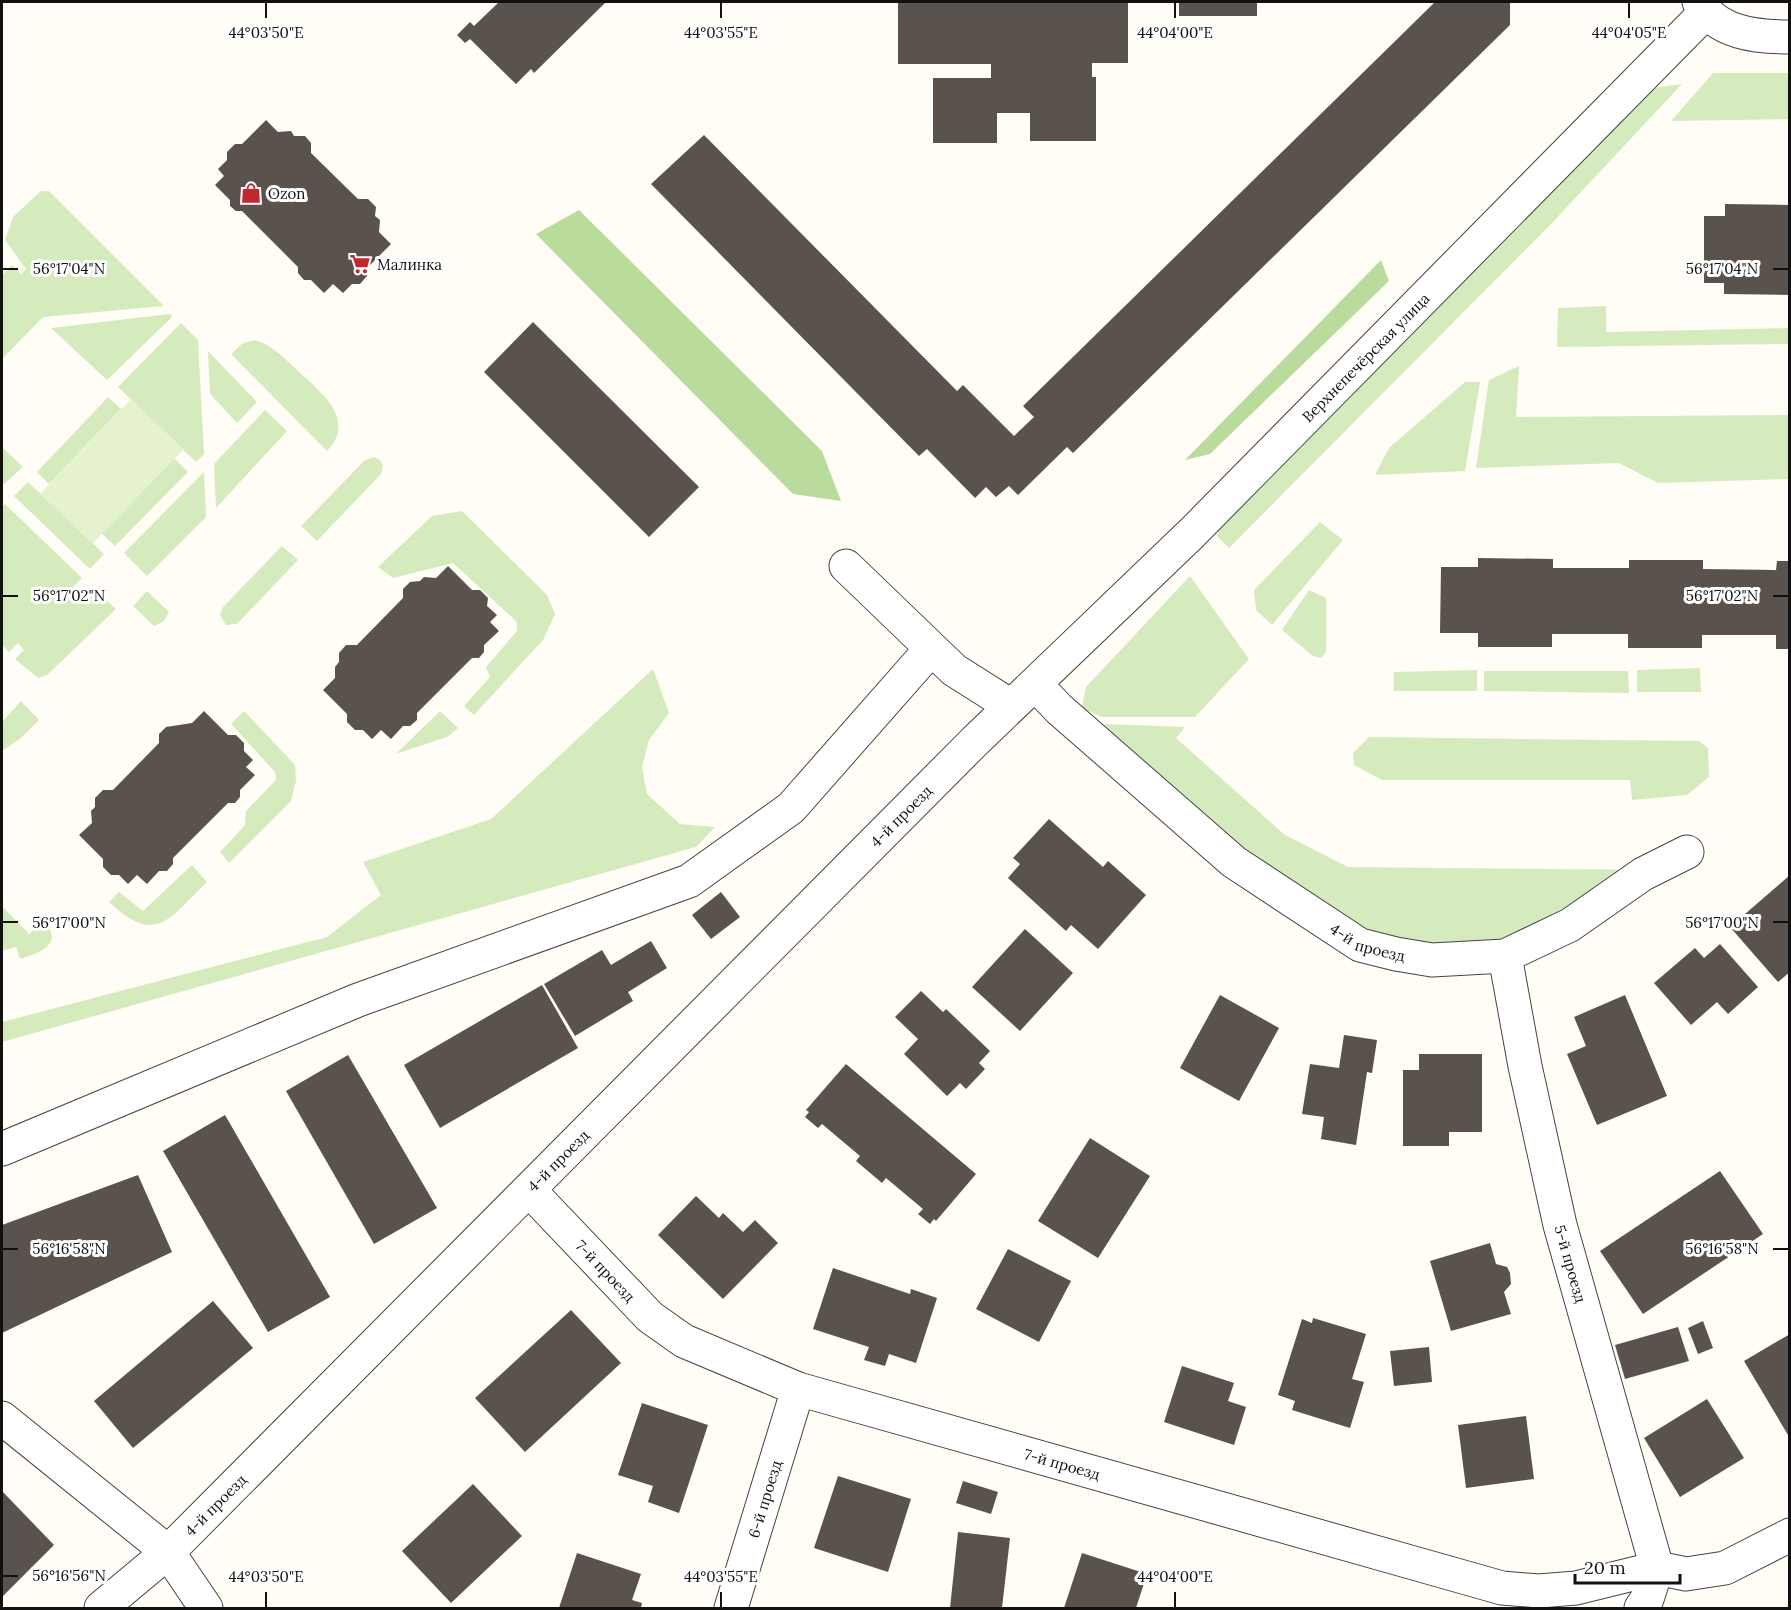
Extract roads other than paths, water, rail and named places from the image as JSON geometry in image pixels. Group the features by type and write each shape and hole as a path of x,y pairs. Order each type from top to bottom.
{"street":[{"path":"1702,7 1738,33 1790,37"},
{"name":"Верхнепечёрская улица","path":"1011,706 1036,685 1200,524 1702,7"},
{"path":"846,566 954,670 1011,706"},
{"path":"2,1149 358,1000 689,881 791,808 931,649"},
{"name":"4-й проезд","path":"1036,685 1059,709 1234,862 1360,945 1432,960 1505,956 1570,925 1644,874 1687,852"},
{"name":"4-й проезд","path":"101,1608 168,1552 1011,706"},
{"name":"5-й проезд","path":"1505,956 1525,1066 1560,1225 1657,1568"},
{"name":"7-й проезд","path":"530,1191 650,1317 684,1341 798,1389 1503,1588 1539,1591 1576,1588 1657,1568"},
{"name":"6-й проезд","path":"731,1608 798,1389"},
{"path":"2,1418 168,1552 206,1608"},
{"path":"1641,1608 1647,1599 1657,1568 1686,1574 1725,1568 1790,1534"}],"place":[{"name":"Ozon","path":"251,193"},
{"name":"Малинка","path":"360,264"}]}
